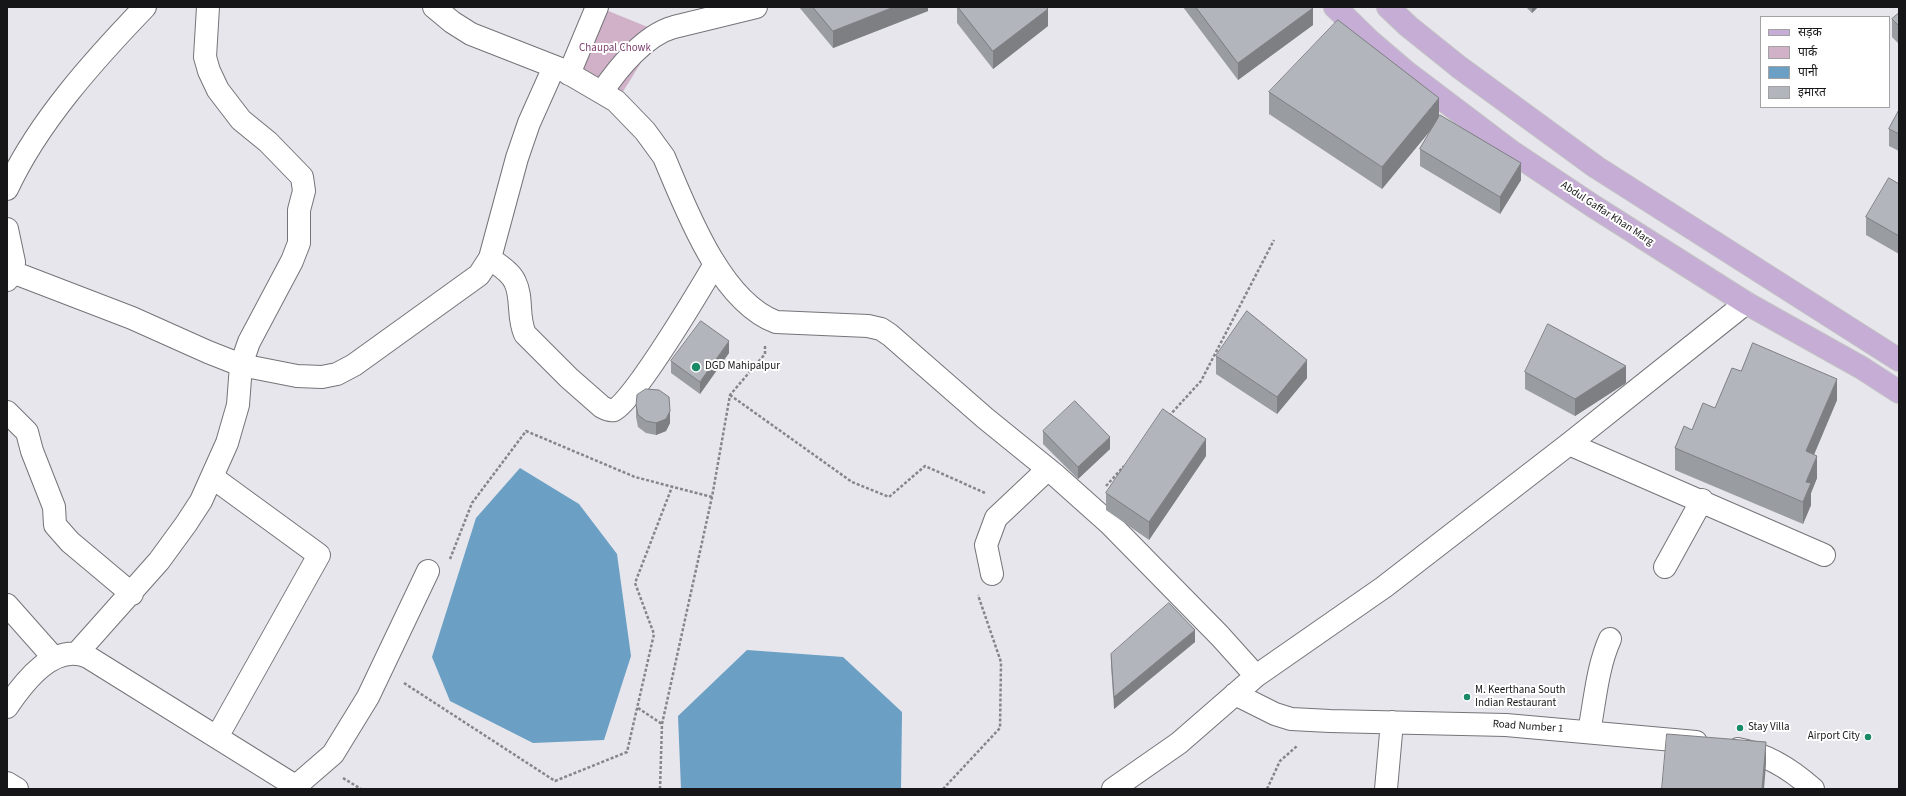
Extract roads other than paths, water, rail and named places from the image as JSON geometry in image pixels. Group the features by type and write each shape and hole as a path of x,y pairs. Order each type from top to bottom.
{"main road":[{"name":"Abdul Gaffar Khan Marg","path":"1335,7 1404,71 1512,152 1593,206 1746,303 1862,368 1899,392"},
{"path":"1388,7 1408,26 1459,67 1596,167 1899,360"}],"street":[{"path":"7,189 28,151 61,103 145,7"},
{"path":"7,707 28,679 54,658 78,652 132,594 186,524 212,477 227,443 238,405 241,365 249,342 292,261 298,243 299,210 304,186 298,172 241,120 218,90 209,71 205,57 208,7"},
{"path":"434,7 452,22 471,34 562,70 616,100 645,130 656,144 664,157 703,244 731,286 751,308 764,317 776,322 868,326 881,329 985,418 1048,469 1089,506 1145,559 1169,586 1220,636 1256,676"},
{"path":"7,229 13,253 9,274 132,318 241,365 297,376 322,377 337,374 354,365 479,275 490,258 516,158 529,123 562,70 597,7"},
{"path":"602,92 628,59 662,32 674,27 756,7"},
{"path":"490,258 515,281 518,290 521,325 525,334 568,378 602,408 608,410 614,410 620,406 643,378 715,264"},
{"path":"1113,789 1178,743 1256,676 1384,587 1569,444 1746,303"},
{"path":"7,412 27,432 32,451 54,507 55,525 70,542 132,594"},
{"path":"1569,444 1702,500 1824,555"},
{"path":"992,574 986,545 996,518 1048,469"},
{"path":"212,477 319,555 217,737"},
{"path":"1665,567 1702,500"},
{"path":"78,652 298,788 333,754 368,697 428,571"},
{"path":"7,605 54,658"},
{"path":"1589,732 1602,663 1610,639"},
{"name":"Road Number 1","path":"1236,694 1275,714 1291,719 1506,725 1707,743 1754,751 1795,773 1814,789"},
{"path":"1386,789 1392,722"},
{"path":"7,783 17,789"}],"water":[{"path":"520,468 579,504 617,554 631,656 604,740 533,743 450,701 432,657 476,518"},
{"path":"747,650 843,657 902,712 901,789 681,789 678,716"}],"place":[{"name":"DGD Mahipalpur","path":"696,367"},
{"name":"M. Keerthana South Indian Restaurant","path":"1467,697"},
{"name":"Stay Villa","path":"1740,728"},
{"name":"Airport City","path":"1868,737"}],"park label":[{"name":"Chaupal Chowk","path":"615,49"}]}
